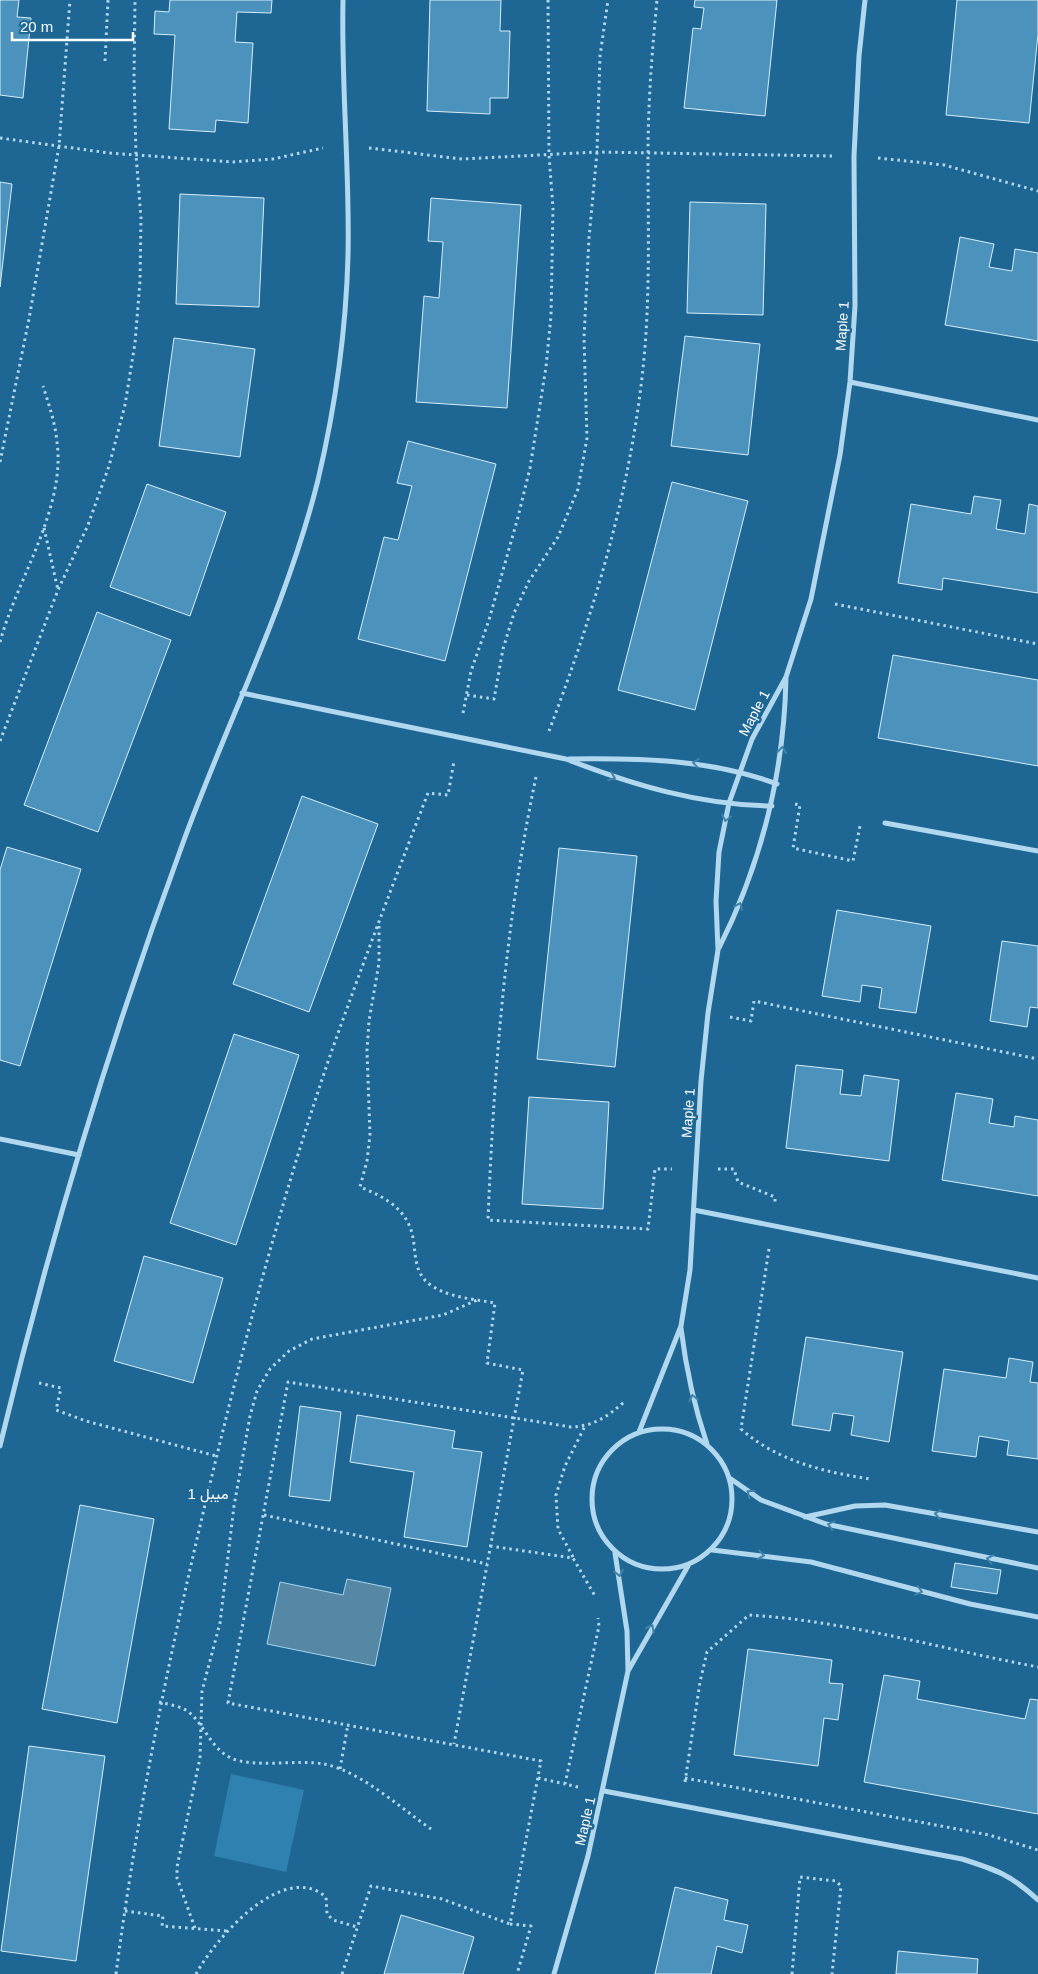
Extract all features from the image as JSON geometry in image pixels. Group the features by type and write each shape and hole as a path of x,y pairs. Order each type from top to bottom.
{"street":[{"path":"0,1446 16,1377 78,1155 114,1037 196,806 272,624 297,553 318,480 333,406 343,332 348,256 342,66 343,0"},
{"name":"Maple 1","path":"639,1432 681,1326 690,1270 708,1013 718,950 716,901 720,852 729,803 739,771 768,707 786,677 811,599 840,456 850,382 855,306 854,156 859,56 865,0"},
{"path":"850,382 1038,420"},
{"path":"718,950 750,880 774,798 785,714 786,677"},
{"path":"242,693 566,759 668,760 739,771 777,784"},
{"path":"566,759 616,779 662,792 729,803 772,806"},
{"path":"885,823 1038,851"},
{"path":"0,1139 78,1155"},
{"path":"694,1210 1038,1278"},
{"path":"681,1326 689,1383 707,1444"},
{"path":"664,1429 687,1433 707,1444 721,1460 731,1479 733,1504 727,1529 712,1550 688,1566 663,1571 638,1566 615,1553 597,1530 591,1501 597,1471 614,1447 639,1432 664,1429"},
{"path":"731,1479 761,1500 804,1517 861,1533 1038,1568"},
{"path":"804,1517 855,1506 885,1505 1038,1532"},
{"path":"712,1550 811,1562 970,1604 1038,1617"},
{"path":"615,1553 628,1631 628,1671"},
{"path":"628,1671 688,1566"},
{"name":"Maple 1","path":"554,1974 588,1856 604,1791 628,1671"},
{"path":"604,1791 962,1859 991,1868 1017,1881 1038,1900"}],"path":[{"path":"0,462 29,319 59,146 70,0"},
{"path":"105,61 108,0"},
{"path":"0,741 58,590 91,517 109,466 125,405 135,343 140,281 141,218 136,155 135,0"},
{"path":"116,1974 137,1827 160,1702 186,1579 250,1320 288,1186 331,1054 428,793 448,795 471,671 489,620 516,526 539,418 551,316 553,208 549,155 548,0"},
{"path":"467,695 494,699 503,649 514,613 530,580 558,537 578,490 587,438 584,338 589,238 597,152 600,56 608,0"},
{"path":"657,0 650,71 648,153 649,282 638,414 626,478 594,606 540,754 518,869 502,986 493,1103 488,1220 648,1229 655,1169 696,1170 734,1168 738,1182 775,1197 741,1429 754,1440 783,1458 846,1475 874,1480"},
{"path":"0,138 136,155 233,162 273,159 312,149 346,147 381,148 419,156 462,160 597,152 854,156 944,165 1038,191"},
{"path":"0,642 18,588 44,527 57,472 58,443 52,414 42,386"},
{"path":"44,527 58,590"},
{"path":"811,599 1038,644"},
{"path":"774,798 800,805 792,848 853,861 862,820 885,823"},
{"path":"379,923 379,963 369,1021 367,1051 370,1135 367,1161 360,1187 381,1195 399,1210 410,1227 417,1269 430,1285 448,1294 495,1303 487,1363 523,1370 454,1744"},
{"path":"708,1013 751,1021 754,1001 1038,1058"},
{"path":"195,1928 177,1878 177,1872 200,1758 202,1691 220,1623 234,1506 250,1416 257,1391 270,1369 289,1351 312,1339 443,1315 477,1300"},
{"path":"16,1377 61,1388 56,1410 86,1421 216,1456"},
{"path":"510,1924 541,1761 228,1703 288,1382 571,1427 585,1426 598,1422 639,1393 657,1390"},
{"path":"565,1784 599,1626 598,1602 558,1529 556,1495 565,1466 585,1426"},
{"path":"264,1515 487,1564"},
{"path":"490,1546 574,1558"},
{"path":"598,1602 623,1592"},
{"path":"682,1806 700,1682 707,1652 749,1614 780,1616 1038,1666"},
{"path":"160,1702 182,1708 192,1714 217,1748 230,1758 250,1761 322,1764 340,1769 355,1775 430,1830"},
{"path":"340,1769 348,1724"},
{"path":"538,1778 604,1791"},
{"path":"686,1778 989,1835 1038,1850"},
{"path":"792,1974 800,1877 836,1881 841,1886 832,1974"},
{"path":"196,1974 204,1960 227,1931 261,1902 296,1886 317,1890 326,1897 327,1914 333,1920 357,1927"},
{"path":"342,1974 371,1886 442,1899 510,1924 531,1926 517,1974"},
{"path":"125,1911 163,1916 162,1926 227,1931"}],"shaded area":[{"path":"347,1579 391,1588 375,1666 267,1644 280,1582 343,1595"},
{"path":"231,1774 304,1790 286,1872 214,1856"}],"building":[{"path":"0,0 19,0 17,17 31,18 23,98 0,95"},
{"path":"170,0 272,0 271,13 237,12 235,42 253,43 248,123 216,120 215,132 169,129 175,35 154,34 155,11 169,12"},
{"path":"430,0 501,0 500,31 510,31 508,98 490,98 490,114 427,111"},
{"path":"695,0 777,0 765,116 684,108 693,28 701,29 704,8 694,7"},
{"path":"957,0 1038,0 1038,34 1029,123 946,115"},
{"path":"0,182 12,184 0,287"},
{"path":"180,194 264,198 259,307 176,304"},
{"path":"431,198 521,205 507,408 416,402 424,296 439,298 443,242 428,241"},
{"path":"690,202 766,204 763,315 687,313"},
{"path":"960,237 994,244 989,267 1012,271 1015,249 1038,253 1038,341 945,325"},
{"path":"685,336 760,344 748,455 671,446"},
{"path":"174,338 255,349 240,457 159,446"},
{"path":"408,441 496,464 445,661 358,639 384,537 398,540 412,486 397,483"},
{"path":"672,482 748,501 695,710 618,690"},
{"path":"147,484 226,512 190,616 110,587"},
{"path":"974,496 1001,500 996,529 1025,534 1029,504 1038,506 1038,593 943,578 942,590 898,583 911,504 971,514"},
{"path":"97,612 171,640 98,832 24,805"},
{"path":"893,655 1038,680 1038,766 878,738"},
{"path":"302,796 378,824 309,1012 233,984"},
{"path":"7,847 81,869 20,1066 0,1060 0,870"},
{"path":"559,848 637,856 615,1067 537,1059"},
{"path":"837,910 931,926 916,1013 879,1008 882,988 862,985 860,1002 822,996"},
{"path":"1002,941 1038,946 1038,1008 1030,1007 1027,1027 990,1021"},
{"path":"234,1034 299,1055 236,1245 170,1223"},
{"path":"796,1065 843,1070 840,1094 861,1096 864,1075 899,1080 889,1161 786,1148"},
{"path":"956,1093 993,1099 989,1123 1014,1127 1015,1116 1038,1120 1038,1196 942,1180"},
{"path":"529,1097 609,1102 603,1209 522,1204"},
{"path":"144,1256 223,1278 193,1383 114,1361"},
{"path":"806,1337 903,1352 889,1442 851,1435 854,1416 833,1413 830,1431 792,1425"},
{"path":"1009,1358 1033,1362 1030,1382 1038,1383 1038,1459 1007,1455 1009,1441 979,1436 976,1457 932,1451 944,1369 1006,1378"},
{"path":"300,1406 341,1412 330,1501 289,1496"},
{"path":"357,1415 455,1431 452,1448 482,1452 467,1547 404,1537 414,1472 350,1462"},
{"path":"80,1505 154,1519 117,1723 42,1709"},
{"path":"955,1563 1001,1570 997,1594 951,1587"},
{"path":"748,1649 832,1660 829,1683 843,1684 838,1720 824,1718 818,1766 734,1755"},
{"path":"884,1675 920,1681 917,1699 1025,1719 1030,1699 1038,1700 1038,1814 864,1782"},
{"path":"29,1746 105,1756 76,1961 1,1951"},
{"path":"675,1887 728,1900 724,1920 748,1925 742,1953 717,1946 711,1974 655,1974"},
{"path":"401,1915 474,1937 463,1974 384,1974"},
{"path":"898,1951 978,1959 977,1974 896,1974"}],"district":[{"name":"ميبل 1","path":"208,1494"}]}
